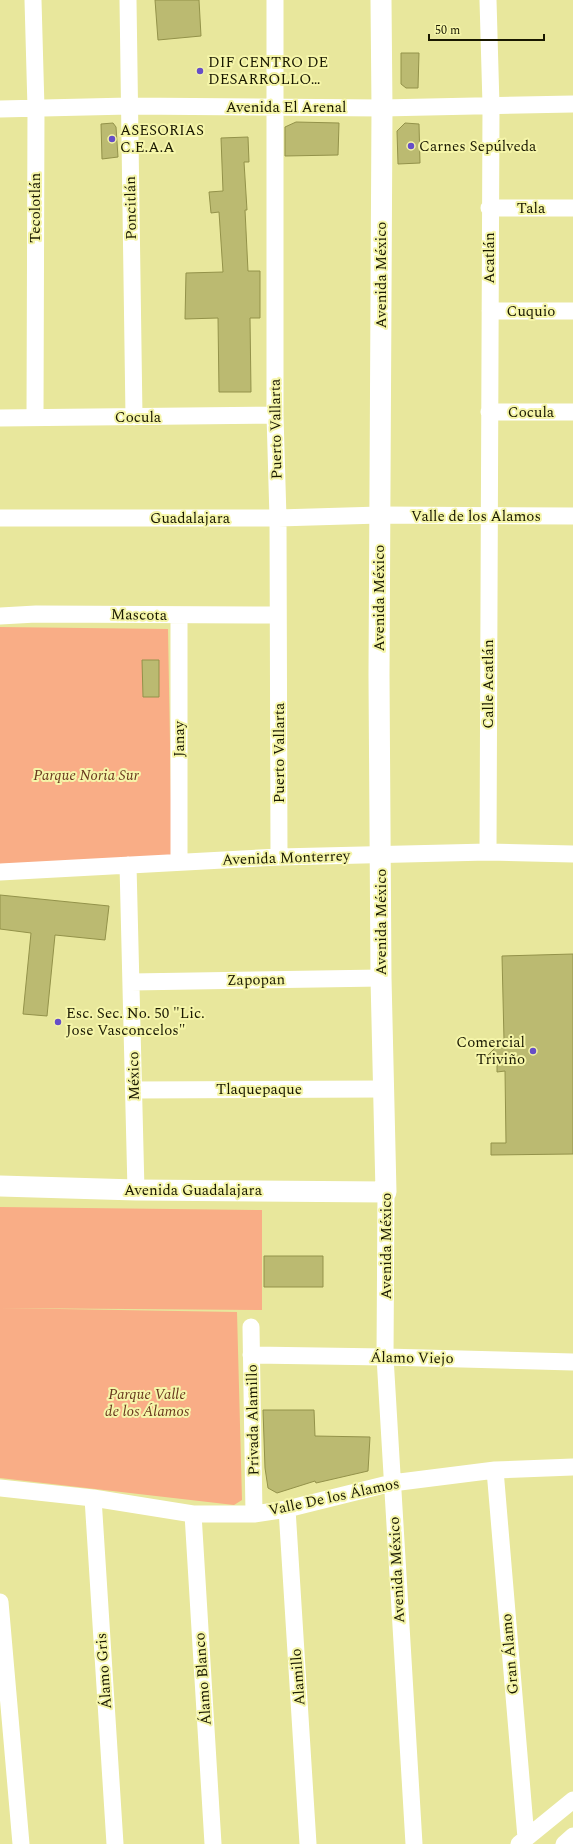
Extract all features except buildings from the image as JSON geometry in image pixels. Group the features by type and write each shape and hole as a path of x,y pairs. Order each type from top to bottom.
{"main road":[{"name":"Avenida México","path":"381,0 382,108 379,676 381,978 386,1192"},
{"path":"334,1191 351,1187 370,1177 376,1171 385,1147"},
{"name":"Avenida Guadalajara","path":"0,1186 136,1190 386,1192"}],"street":[{"name":"Tecolotlán","path":"33,0 36,108 35,416"},
{"name":"Poncitlán","path":"128,0 134,417"},
{"name":"Puerto Vallarta","path":"275,0 275,415 278,518 280,857"},
{"name":"Acatlán","path":"488,0 490,106 488,516"},
{"name":"Avenida El Arenal","path":"0,109 129,106 382,108 573,104"},
{"name":"Tala","path":"489,208 573,208"},
{"name":"Cuquio","path":"490,311 573,311"},
{"name":"Cocula","path":"489,412 573,412"},
{"name":"Cocula","path":"0,418 35,416 134,417 275,415"},
{"name":"Valle de los Alamos","path":"380,515 573,516"},
{"name":"Guadalajara","path":"0,518 278,518 380,515"},
{"name":"Calle Acatlán","path":"488,516 488,852"},
{"name":"Mascota","path":"0,616 36,614 179,616 278,615"},
{"name":"Janay","path":"179,616 179,862"},
{"name":"Avenida Monterrey","path":"0,872 280,857 488,852 573,854"},
{"name":"México","path":"128,865 136,1190"},
{"name":"Zapopan","path":"131,982 381,978"},
{"name":"Tlaquepaque","path":"134,1090 384,1089"},
{"name":"Avenida México","path":"386,1192 384,1357 414,1844"},
{"name":"Privada Alamillo","path":"251,1327 254,1514"},
{"name":"Álamo Viejo","path":"252,1355 573,1362"},
{"name":"Valle De los Álamos","path":"0,1488 93,1498 193,1514 254,1514 288,1510 392,1483 495,1470 573,1467"},
{"name":"Gran Álamo","path":"495,1470 522,1841"},
{"name":"Álamo Gris","path":"93,1498 115,1844"},
{"name":"Alamillo","path":"288,1510 308,1844"},
{"name":"Álamo Blanco","path":"193,1514 213,1844"},
{"path":"0,1602 21,1844"},
{"path":"522,1841 573,1800"},
{"path":"564,1844 573,1836"}],"green space":[{"name":"Parque Noria Sur","path":"0,627 168,629 172,857 0,864"},
{"path":"0,1207 262,1210 262,1310 0,1308"},
{"name":"Parque Valle de los Álamos","path":"0,1308 237,1312 242,1500 234,1505 0,1478"}],"place":[{"name":"DIF CENTRO DE DESARROLLO…","path":"200,71"},
{"name":"ASESORIAS C.E.A.A","path":"112,139"},
{"name":"Carnes Sepúlveda","path":"411,146"},
{"name":"Esc. Sec. No. 50 \"Lic. Jose Vasconcelos\"","path":"58,1022"},
{"name":"Comercial Triviño","path":"533,1051"}]}
